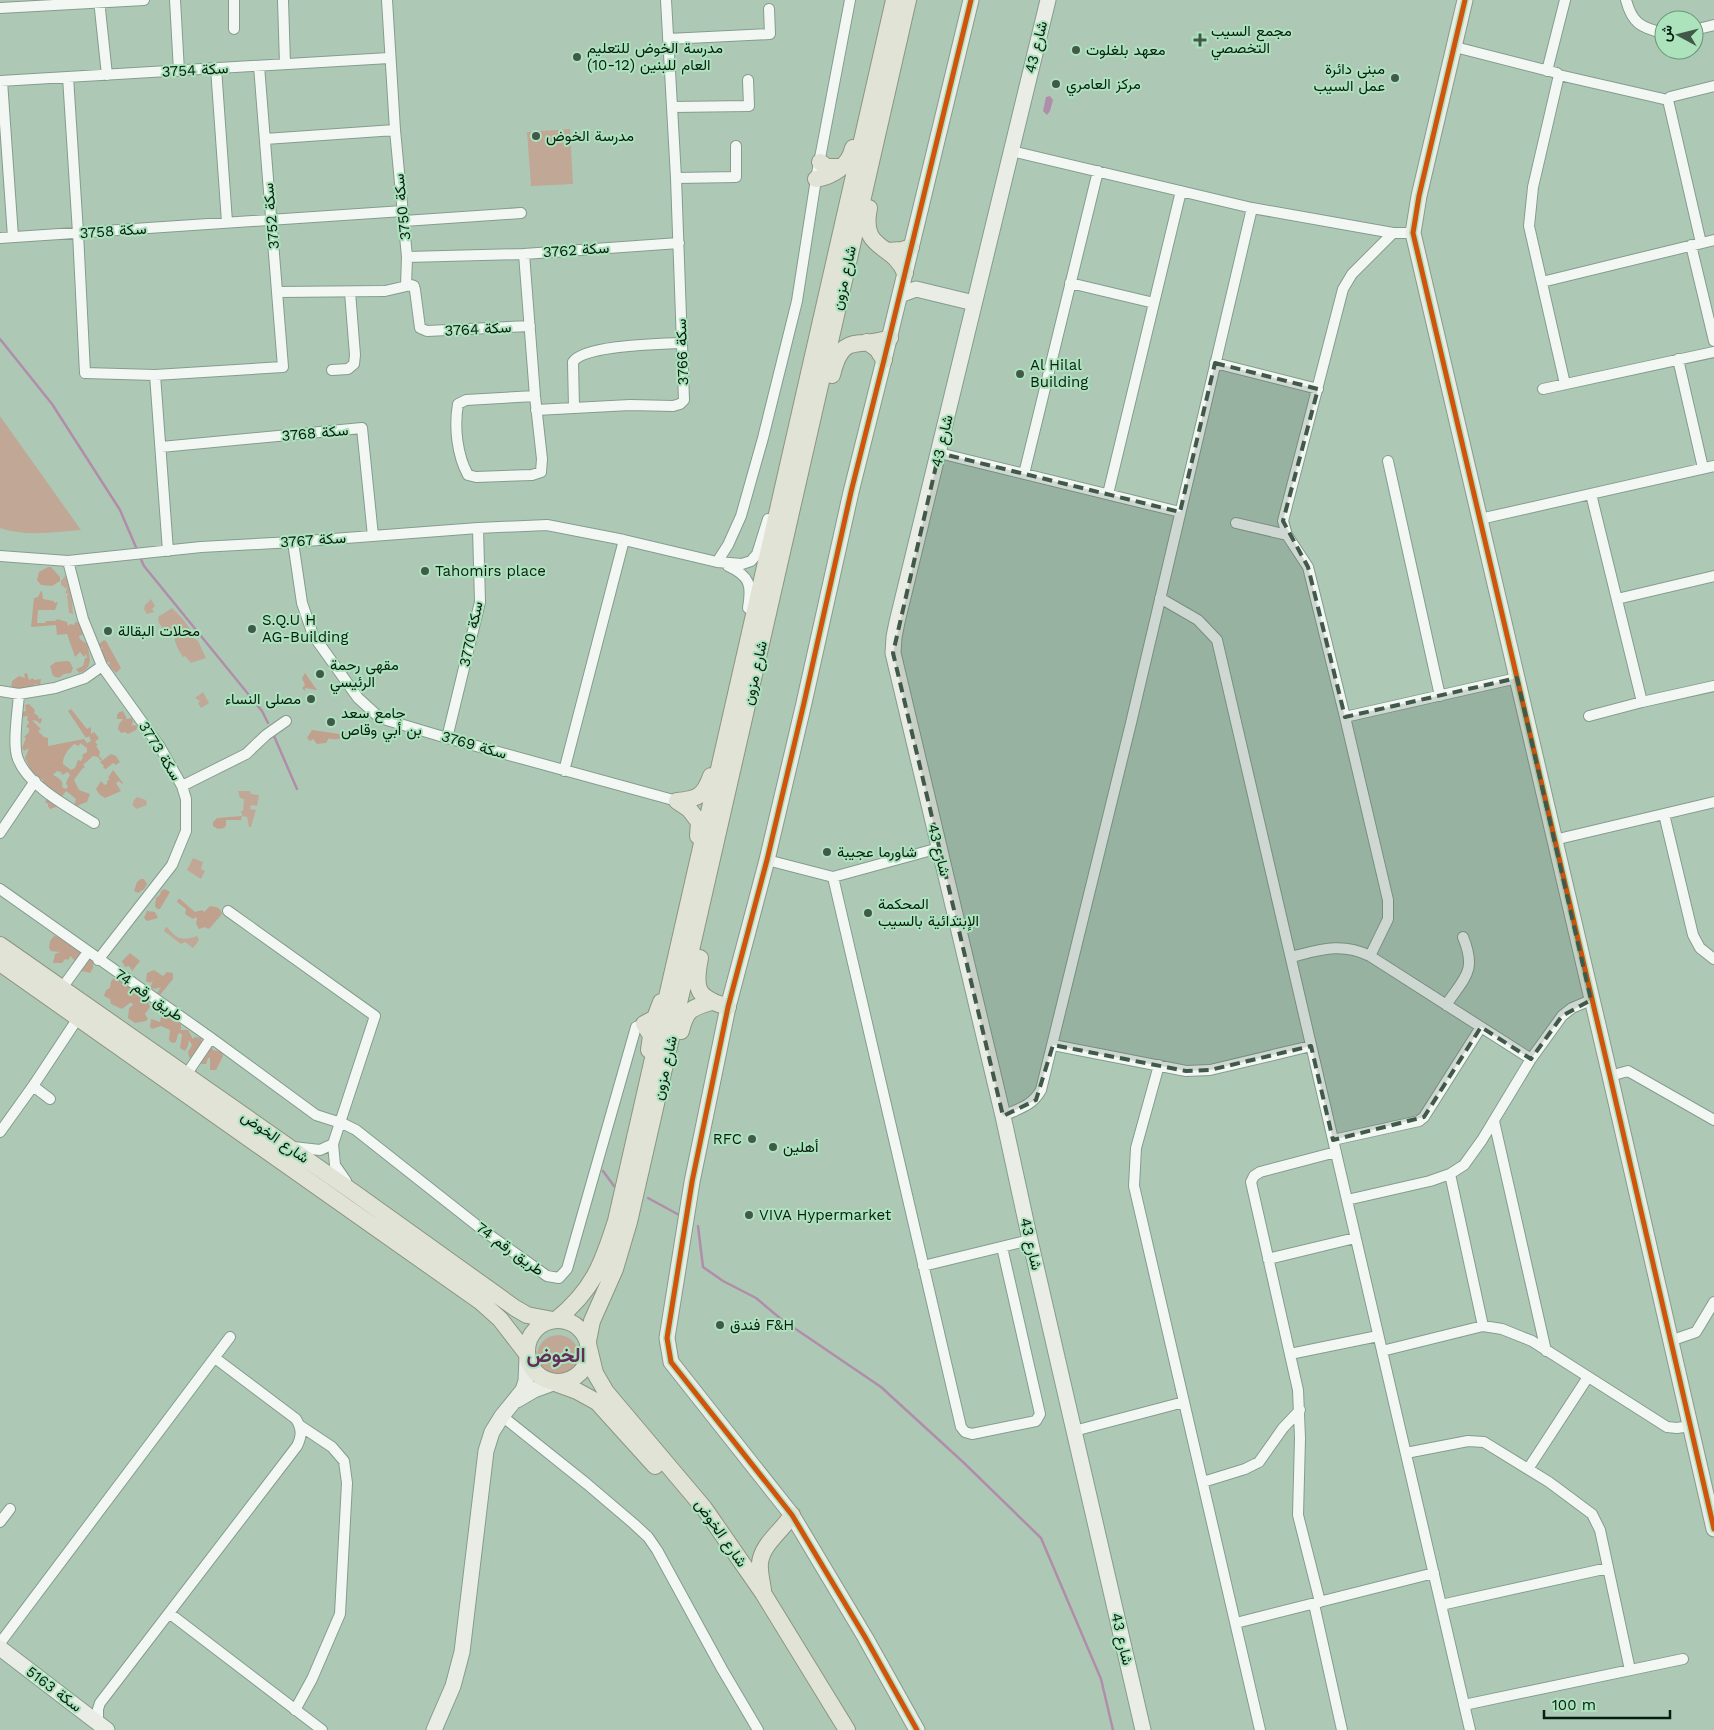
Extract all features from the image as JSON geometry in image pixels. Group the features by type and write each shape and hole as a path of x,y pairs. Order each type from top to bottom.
{"main road":[{"name":"شارع مزون","path":"588,1343 595,1315 622,1248 653,1122 711,865 875,80 894,0"},
{"name":"شارع مزون","path":"554,1320 572,1307 586,1290 605,1257 616,1221 743,662 880,122 908,0"},
{"path":"816,179 830,175 847,163 851,157 861,107 867,92 875,80"},
{"path":"880,122 880,151 866,222 872,239 880,248 898,260 905,273"},
{"path":"820,162 828,167 841,167"},
{"path":"887,251 897,251 911,247"},
{"path":"792,474 810,458 836,357 847,346 890,338"},
{"path":"867,342 877,349 884,360"},
{"path":"677,801 694,799 701,795 708,786 730,722"},
{"path":"647,1088 646,1071 651,1036 644,1024 655,1018 660,1007 673,952 683,922 699,822 689,809 677,801"},
{"path":"711,865 712,891 697,982 701,993 711,1002 728,1007"},
{"name":"شارع الخوض","path":"0,945 288,1146 515,1308 527,1315 554,1320"},
{"name":"شارع الخوض","path":"0,963 481,1302 500,1320 527,1356"},
{"path":"653,1122 664,1100 686,1015 693,1008 711,1002"},
{"path":"554,1320 566,1321 575,1325 583,1332 588,1343 589,1354 587,1364 582,1372 565,1382 554,1383 541,1378 532,1369 527,1356 527,1345 530,1336 536,1329 544,1323 554,1320"},
{"name":"شارع الخوض","path":"588,1343 595,1373 606,1392 704,1508 763,1593 847,1730"},
{"name":"شارع الخوض","path":"554,1383 577,1391 597,1402 711,1530 780,1636 834,1730"},
{"path":"763,1593 760,1565 761,1555 766,1546 780,1532 792,1515"}],"street":[{"path":"0,8 144,0"},
{"path":"175,0 179,71"},
{"path":"234,0 234,29"},
{"path":"282,0 285,64"},
{"name":"سكة 3750","path":"387,0 389,58 407,257 406,286"},
{"path":"666,0 679,243"},
{"path":"718,562 741,516 763,438 797,301 816,179 850,0"},
{"path":"918,1730 792,1515 680,1376 671,1362 667,1338 692,1182 728,1007 804,703 851,492 971,0"},
{"name":"شارع 43","path":"1048,0 894,637 893,653 1004,1116 1030,1240 1143,1730"},
{"path":"1466,0 1419,196 1413,233 1714,1529"},
{"path":"1547,71 1565,0"},
{"path":"1626,0 1629,12 1638,24 1654,31"},
{"path":"99,1 107,75"},
{"path":"668,39 770,34 769,9"},
{"path":"1454,46 1559,75 1668,100"},
{"name":"سكة 3754","path":"1,81 389,58"},
{"name":"سكة 3752","path":"155,375 283,367 259,66"},
{"path":"216,68 227,222"},
{"path":"1559,75 1533,187 1529,226 1565,384"},
{"path":"68,77 85,373 155,375 168,551"},
{"path":"672,107 749,106 748,80"},
{"path":"1,81 13,237"},
{"path":"1668,100 1670,97 1714,86"},
{"path":"1668,100 1714,341"},
{"path":"265,138 395,130"},
{"path":"676,178 736,177 736,146"},
{"path":"1011,151 1252,208 1394,233 1413,233"},
{"path":"1024,474 1098,171"},
{"path":"1108,494 1181,191"},
{"path":"1004,1116 1036,1100 1041,1090 1252,208"},
{"name":"سكة 3758","path":"0,238 227,222 521,213"},
{"path":"1370,956 1388,919 1388,900 1308,567 1287,535 1283,521 1343,289 1352,274 1394,233"},
{"path":"1542,282 1714,240"},
{"name":"سكة 3762","path":"407,257 524,254 679,243"},
{"name":"سكة 3766","path":"536,410 602,408 630,405 674,406 684,400 679,243"},
{"name":"سكة 3764","path":"524,254 530,326 535,396 536,410 542,459 541,472 532,475 476,477 468,475 461,462 456,415 458,404 466,400 535,396"},
{"path":"905,273 916,290"},
{"path":"1070,282 1154,303"},
{"path":"278,292 392,291 406,286"},
{"name":"سكة 3764","path":"406,286 414,286 420,328 427,331 530,326"},
{"path":"900,295 916,290 974,303"},
{"path":"332,370 348,368 354,364 350,292"},
{"path":"574,408 573,362 579,356 603,349 682,342"},
{"path":"1543,389 1714,352"},
{"path":"1678,359 1703,468"},
{"path":"1215,364 1318,389"},
{"name":"سكة 3768","path":"161,447 362,428 373,536"},
{"path":"939,453 1180,512"},
{"path":"1388,461 1440,696"},
{"path":"1480,519 1714,466"},
{"path":"718,562 742,564 751,561 757,554 775,495 792,474"},
{"path":"1591,494 1642,702"},
{"path":"1236,523 1287,535"},
{"name":"سكة 3767","path":"0,556 68,561 201,546 293,542 478,528 547,525 624,540 718,562"},
{"name":"سكة 3770","path":"447,738 480,602 478,528"},
{"path":"564,770 624,540"},
{"name":"سكة 3769","path":"293,542 302,603 313,635 358,698 380,718 677,801"},
{"name":"سكة 3773","path":"68,561 83,619 102,666 160,747 182,786 186,799 186,831 172,865 98,960"},
{"path":"718,562 740,572 749,584 750,594 743,662"},
{"path":"1616,599 1714,576"},
{"path":"1160,598 1198,620 1217,640 1470,1730"},
{"path":"0,691 19,694 55,688 85,678 102,666"},
{"path":"1345,716 1517,678"},
{"path":"1589,716 1714,686"},
{"path":"19,694 16,749 18,760 28,775 35,781 66,805 94,823"},
{"path":"182,786 246,754 266,735 286,721"},
{"path":"0,833 35,781"},
{"path":"1554,840 1714,802"},
{"path":"1664,814 1693,935 1700,948 1714,959"},
{"path":"766,860 833,877 939,848"},
{"path":"833,877 923,1266 962,1429 966,1433 974,1434 1036,1421 1040,1414 1002,1247"},
{"name":"طريق رقم 74","path":"0,889 211,1038 316,1115 356,1130 484,1231 547,1276 559,1278 567,1269 636,1027 644,1024"},
{"path":"228,912 375,1016 332,1144 338,1171 356,1194"},
{"path":"1446,1004 1469,969 1470,955 1463,936"},
{"path":"1291,957 1333,947 1360,951 1531,1059"},
{"path":"62,988 88,952"},
{"path":"1347,1200 1430,1181 1450,1174 1464,1165 1494,1121 1531,1059 1562,1016 1572,1008 1591,1000"},
{"path":"0,1132 34,1086 78,1018"},
{"path":"1333,1140 1419,1121 1424,1117 1481,1027"},
{"path":"186,1075 211,1038"},
{"path":"1053,1045 1186,1071 1210,1070 1311,1046"},
{"path":"1159,1065 1136,1148 1134,1186 1260,1730"},
{"path":"1610,1076 1628,1071 1714,1120"},
{"path":"34,1086 50,1099"},
{"path":"1494,1121 1546,1351"},
{"path":"288,1146 320,1150 332,1144"},
{"path":"1336,1152 1260,1172 1254,1176 1251,1182 1298,1390 1300,1410 1298,1515 1342,1730"},
{"path":"1450,1174 1484,1326"},
{"path":"1268,1259 1355,1238"},
{"path":"923,1266 1030,1240"},
{"path":"1670,1341 1696,1332 1714,1302"},
{"path":"1382,1351 1484,1326 1502,1329 1532,1342 1666,1427 1690,1426"},
{"path":"1290,1354 1378,1336"},
{"path":"0,1643 230,1337"},
{"path":"434,1730 458,1670 467,1619 486,1451 492,1432 523,1390 526,1382 527,1356"},
{"path":"215,1358 296,1419 300,1425 332,1446 344,1461 348,1483 340,1614 312,1679 296,1710"},
{"path":"1528,1469 1588,1377"},
{"path":"512,1404 534,1390 554,1383"},
{"path":"1074,1431 1184,1402"},
{"path":"1203,1482 1246,1469 1259,1462 1283,1428 1300,1410"},
{"path":"502,1416 648,1536 758,1730"},
{"path":"103,1727 98,1709 100,1703 297,1446 301,1438 300,1425"},
{"path":"1406,1453 1468,1441 1484,1442 1549,1482 1592,1514 1600,1530 1630,1670"},
{"path":"1,1518 10,1508"},
{"path":"1441,1605 1608,1568"},
{"path":"1236,1623 1434,1573"},
{"path":"169,1613 322,1730"},
{"name":"سكة 5163","path":"0,1648 103,1727"},
{"path":"1464,1706 1683,1659"}],"highlighted area":[{"path":"1215,363 1318,389 1283,521 1308,567 1345,717 1517,678 1591,1000 1562,1016 1531,1059 1481,1027 1424,1117 1333,1140 1311,1046 1210,1070 1186,1071 1053,1045 1036,1100 1003,1116 893,653 939,453 1180,512"}],"shaded area":[{"path":"1050,96 1053,100 1047,115 1043,111 1046,97"},
{"path":"570,129 573,184 531,186 527,132"},
{"path":"0,416 81,530 30,533 0,528"},
{"path":"51,567 60,577 60,581 52,586 41,585 37,580 39,572"},
{"path":"65,576 70,581 73,614 69,613 67,595 69,594 65,593 67,589 61,585 61,581"},
{"path":"41,591 43,599 54,601 54,603 58,602 55,610 38,610 37,623 46,623 45,621 55,621 57,619 67,622 68,626 70,624 74,625 75,622 82,623 84,632 79,636 87,644 90,657 89,665 84,671 79,673 76,669 83,666 85,658 87,658 86,654 84,657 80,652 75,657 67,634 57,635 56,625 31,627 34,598 38,597"},
{"path":"151,599 155,606 152,609 154,612 147,614 144,609 145,605"},
{"path":"172,608 190,629 189,635 198,641 206,658 191,663 179,652 174,632 167,634 159,623 158,617"},
{"path":"104,640 121,668 116,673 109,666 110,662 106,662 100,652 103,648 99,644"},
{"path":"56,662 70,662 73,668 71,673 64,674 59,678 53,676 50,666"},
{"path":"27,673 29,680 33,678 34,680 41,679 40,685 35,684 33,690 28,689 28,687 27,690 11,689 12,681 19,676 25,678 24,674"},
{"path":"305,673 317,690 305,688 305,691 302,688 305,685 302,678"},
{"path":"203,692 209,703 201,708 198,703 200,701 195,698"},
{"path":"29,704 35,710 34,713 39,719 41,718 40,724 32,720 41,729 38,731 48,738 48,746 84,739 87,743 91,741 89,736 86,738 68,711 71,709 87,729 91,727 91,734 94,732 99,738 95,742 98,745 96,746 100,752 101,761 98,757 93,756 83,765 85,767 74,780 79,790 90,794 87,802 76,808 74,807 76,799 66,791 61,798 59,806 50,809 45,802 47,798 42,790 43,780 29,773 30,768 25,758 29,748 24,751 22,748 26,738 24,737 29,732 29,728 26,727 29,722 27,720 28,716 21,717 22,712 26,711 25,705","holes":["80,743 87,748 87,752 82,755 81,761 78,760 75,768 71,770 63,764 64,758 74,744 79,746","57,771 61,772 62,775 68,772 70,775 67,780 66,784 68,786 66,789 62,787 60,779 53,775"]},
{"path":"123,711 127,719 132,718 131,726 138,726 136,730 128,734 125,732 121,733 118,729 123,719 117,719 117,715"},
{"path":"312,730 347,735 338,739 329,738 326,743 317,744 313,739 310,741 307,738"},
{"path":"111,754 116,756 120,762 116,765 113,763 106,769 103,768 104,766 100,762"},
{"path":"113,770 123,783 119,781 116,783 121,791 105,798 96,789 101,781 105,785 107,784"},
{"path":"238,791 250,791 251,794 259,795 257,806 251,805 250,809 256,810 251,827 249,827 247,817 242,816 241,811 243,811 244,799 240,798"},
{"path":"137,797 146,800 147,805 136,809 132,804"},
{"path":"242,816 241,820 226,820 224,828 218,829 213,826 213,822 217,818"},
{"path":"193,858 203,862 201,869 205,871 201,879 187,870"},
{"path":"144,879 147,884 138,893 134,891 137,882"},
{"path":"165,889 170,892 160,909 157,909 155,906 156,898"},
{"path":"178,899 195,912 202,910 204,912 210,906 219,909 222,914 210,928 199,929 196,924 196,917 193,919 185,914 186,909 177,902"},
{"path":"147,911 155,912 158,918 147,921 144,918"},
{"path":"167,927 177,937 187,939 197,936 199,940 193,948 185,942 181,944 164,931"},
{"path":"54,936 66,940 82,954 93,959 93,968 90,973 82,971 71,956 62,963 53,963 55,954 60,952 51,951 49,948 50,941"},
{"path":"130,953 140,961 132,971 129,966 125,967 122,961"},
{"path":"154,970 163,976 167,972 173,973 173,979 160,995 157,993 161,987 150,988 153,980 150,983 146,981 147,973"},
{"path":"116,976 148,1001 150,1007 145,1014 148,1019 146,1021 135,1023 128,1018 129,1008 133,1005 132,1003 122,1009 111,1004 110,999 104,996 106,990 110,988 111,981"},
{"path":"163,1016 171,1017 173,1021 181,1024 181,1030 188,1030 193,1039 195,1037 201,1038 203,1045 211,1045 213,1050 222,1052 223,1056 216,1070 210,1070 210,1058 208,1058 206,1064 202,1064 189,1057 188,1052 192,1045 189,1040 185,1051 180,1048 182,1035 180,1033 176,1042 172,1043 169,1040 170,1030 161,1026 152,1029 150,1027 151,1019 160,1022"},
{"path":"562,1335 570,1338 576,1344 579,1356 576,1368 570,1374 554,1377 546,1374 540,1368 537,1352 540,1344 546,1338"}],"waterway":[{"path":"0,339 52,404 120,510 138,552"},
{"path":"140,557 144,566 262,711 268,723"},
{"path":"274,736 297,789"},
{"path":"603,1171 614,1186"},
{"path":"648,1198 681,1216"},
{"path":"698,1226 703,1267 723,1281 756,1298 781,1319 881,1387 963,1462 1041,1538 1101,1679 1113,1730"}],"cycle path":[{"path":"917,1730 865,1637 792,1515 671,1362 667,1338 692,1182 728,1007 767,860 851,492 971,0"},
{"path":"1465,0 1419,196 1413,233 1714,1529"}],"place":[{"name":"مجمع السيب التخصصي","path":"1200,40"},
{"name":"معهد بلغلوت","path":"1076,50"},
{"name":"مدرسة الخوض للتعليم العام للبنين (12-10)","path":"577,57"},
{"name":"مبنى دائرة عمل السيب","path":"1395,78"},
{"name":"مركز العامري","path":"1056,84"},
{"name":"مدرسة الخوض","path":"536,136"},
{"name":"Al Hilal Building","path":"1020,374"},
{"name":"Tahomirs place","path":"425,571"},
{"name":"S.Q.U H AG-Building","path":"252,629"},
{"name":"محلات البقالة","path":"108,631"},
{"name":"مقهي رحمة الرئيسي","path":"320,674"},
{"name":"مصلى النساء","path":"311,699"},
{"name":"جامع سعد بن أبي وقاص","path":"331,722"},
{"name":"شاورما عجيبة","path":"827,852"},
{"name":"المحكمة الإبتدائية بالسيب","path":"868,913"},
{"name":"RFC","path":"752,1139"},
{"name":"أهلين","path":"773,1147"},
{"name":"VIVA Hypermarket","path":"749,1215"},
{"name":"فندق F&H","path":"720,1325"}],"district":[{"name":"الخوض","path":"556,1355"}]}
